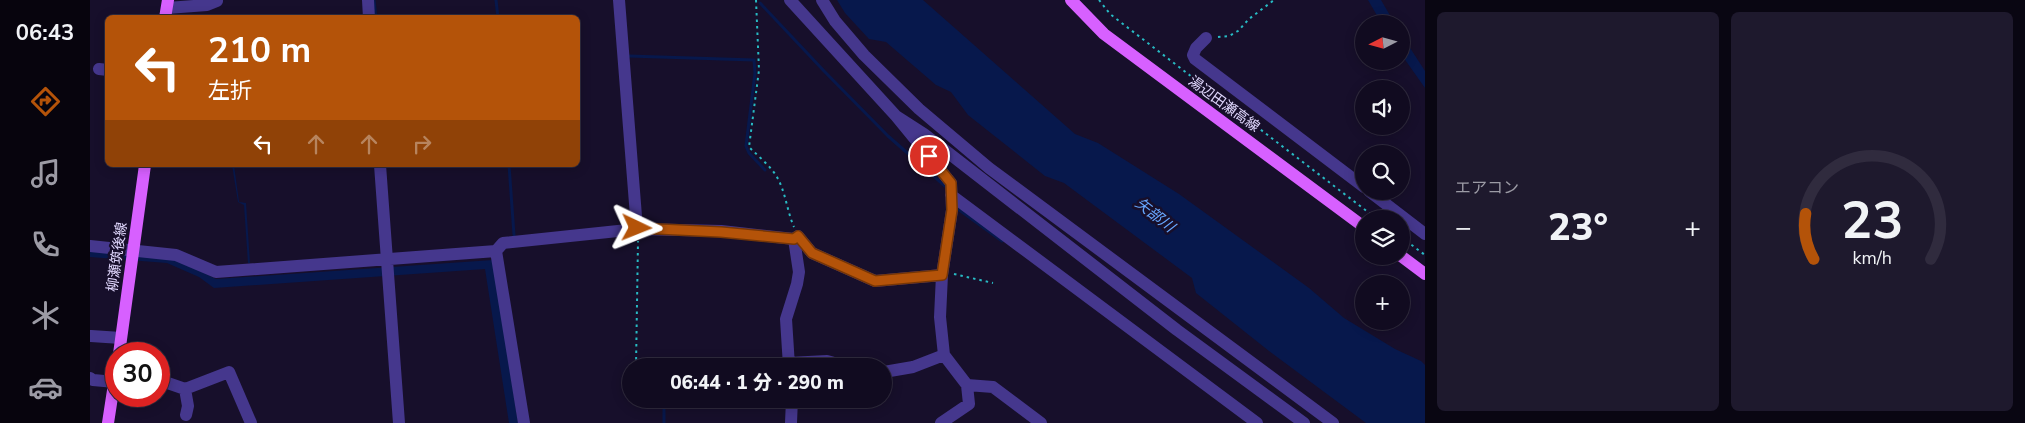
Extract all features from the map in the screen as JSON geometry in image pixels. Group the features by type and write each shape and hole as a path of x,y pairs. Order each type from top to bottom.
{"main road":[{"name":"湯辺田瀬高線","path":"1071,0 1104,34 1355,221"},
{"name":"柳瀬筑後線","path":"120,342 145,167"},
{"path":"1410,263 1425,274"},
{"path":"108,423 111,407"}],"street":[{"path":"368,0 369,15"},
{"path":"619,0 638,228"},
{"path":"790,0 896,116 951,183 952,210 942,273 940,317 944,355 967,385 969,404 941,423"},
{"path":"822,0 835,22 864,55 919,109 982,162 1333,423"},
{"path":"167,8 207,5 217,1"},
{"path":"1206,38 1192,56 1195,59 1355,180"},
{"path":"896,116 924,134 1177,330 1304,423"},
{"path":"380,167 399,423"},
{"path":"951,195 1257,423"},
{"path":"1381,200 1425,234"},
{"path":"90,246 132,255 176,255 216,272 388,268 496,251 503,243 638,228 796,237 812,253 875,281 942,273"},
{"path":"789,358 786,319 798,284 799,272 796,237"},
{"path":"496,251 524,423"},
{"path":"91,336 121,338"},
{"path":"892,371 912,367 944,355"},
{"path":"170,384 185,389 229,372 250,423"},
{"path":"90,378 93,380 105,378"},
{"path":"967,385 993,387 1041,423"},
{"path":"185,389 188,406 186,415"},
{"path":"791,423 792,408"}],"path":[{"path":"756,0 759,70 749,147 778,178 786,196 796,237"},
{"path":"1099,0 1110,14 1365,210"},
{"path":"1206,38 1229,36 1274,0"},
{"path":"636,358 638,228"},
{"path":"1410,244 1425,255"},
{"path":"942,273 971,276 993,283"}],"water":[{"name":"矢部川","path":"837,0 923,0 1075,134 1098,143 1179,194 1309,288 1344,318 1355,325 1355,330 1364,330 1395,349 1421,361 1425,365 1425,423 1366,423 1269,351 1196,293 1192,278 1064,183 1045,176 968,115 951,92 936,85 886,42 869,39 845,13"},
{"path":"1368,0 1381,0 1390,15 1377,15"},
{"path":"1410,48 1425,71 1425,88 1410,67"},
{"path":"232,167 234,167 239,202 246,203 250,263 248,263 244,205 238,202"},
{"path":"90,251 165,257 188,265 216,279 493,260 518,423 509,423 485,269 214,288 199,277 167,263 90,257"}],"waterway":[{"path":"374,0 376,15"},
{"path":"496,0 498,15"},
{"path":"760,3 888,136 945,186"},
{"path":"629,56 754,60 755,73 746,146 749,153 765,170"},
{"path":"509,167 514,235"},
{"path":"958,209 1002,241"},
{"path":"664,408 664,423"}],"route":[{"path":"637,228 721,232 794,239 798,236 812,253 875,281 942,275 952,210 951,183 929,156"}]}
